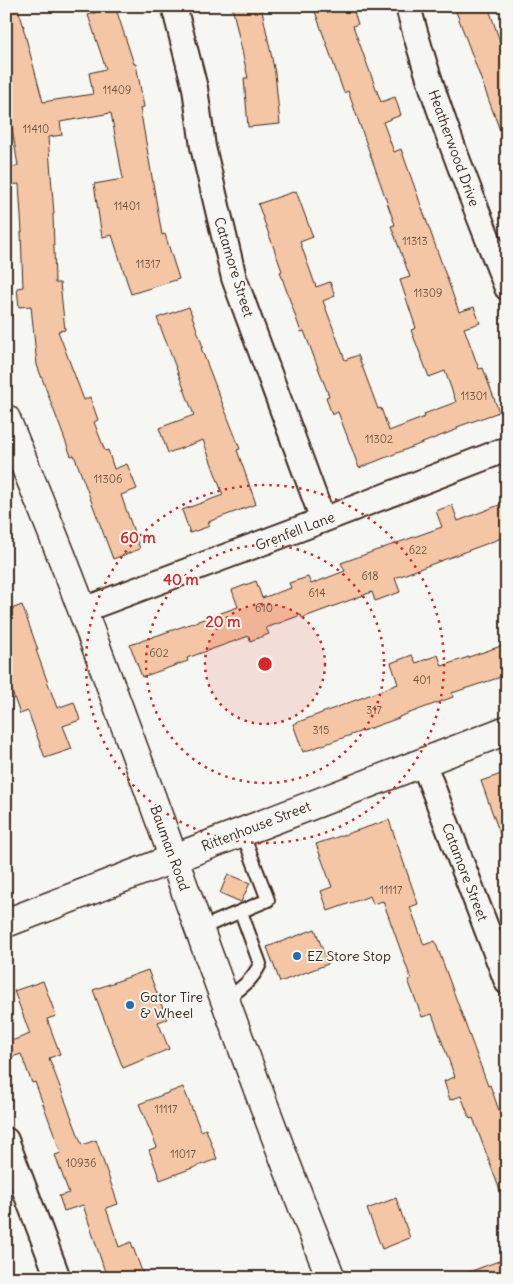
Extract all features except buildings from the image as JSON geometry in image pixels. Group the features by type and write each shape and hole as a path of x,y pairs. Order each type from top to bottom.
{"street":[{"name":"Catamore Street","path":"174,6 195,88 203,147 234,278 323,520"},
{"name":"Heatherwood Drive","path":"408,6 428,76 448,135 507,288"},
{"name":"Bauman Road","path":"6,419 83,610 199,929 330,1278"},
{"name":"Grenfell Lane","path":"83,610 507,449"},
{"name":"Rittenhouse Street","path":"6,923 507,730"},
{"name":"Catamore Street","path":"424,762 507,982"},
{"path":"6,1140 58,1278"}],"lane":[{"path":"199,929 268,900 242,832"},
{"path":"226,1000 254,977 260,964 241,912"}],"place":[{"name":"EZ Store Stop","path":"297,956"},
{"name":"Gator Tire & Wheel","path":"130,1005"}]}
